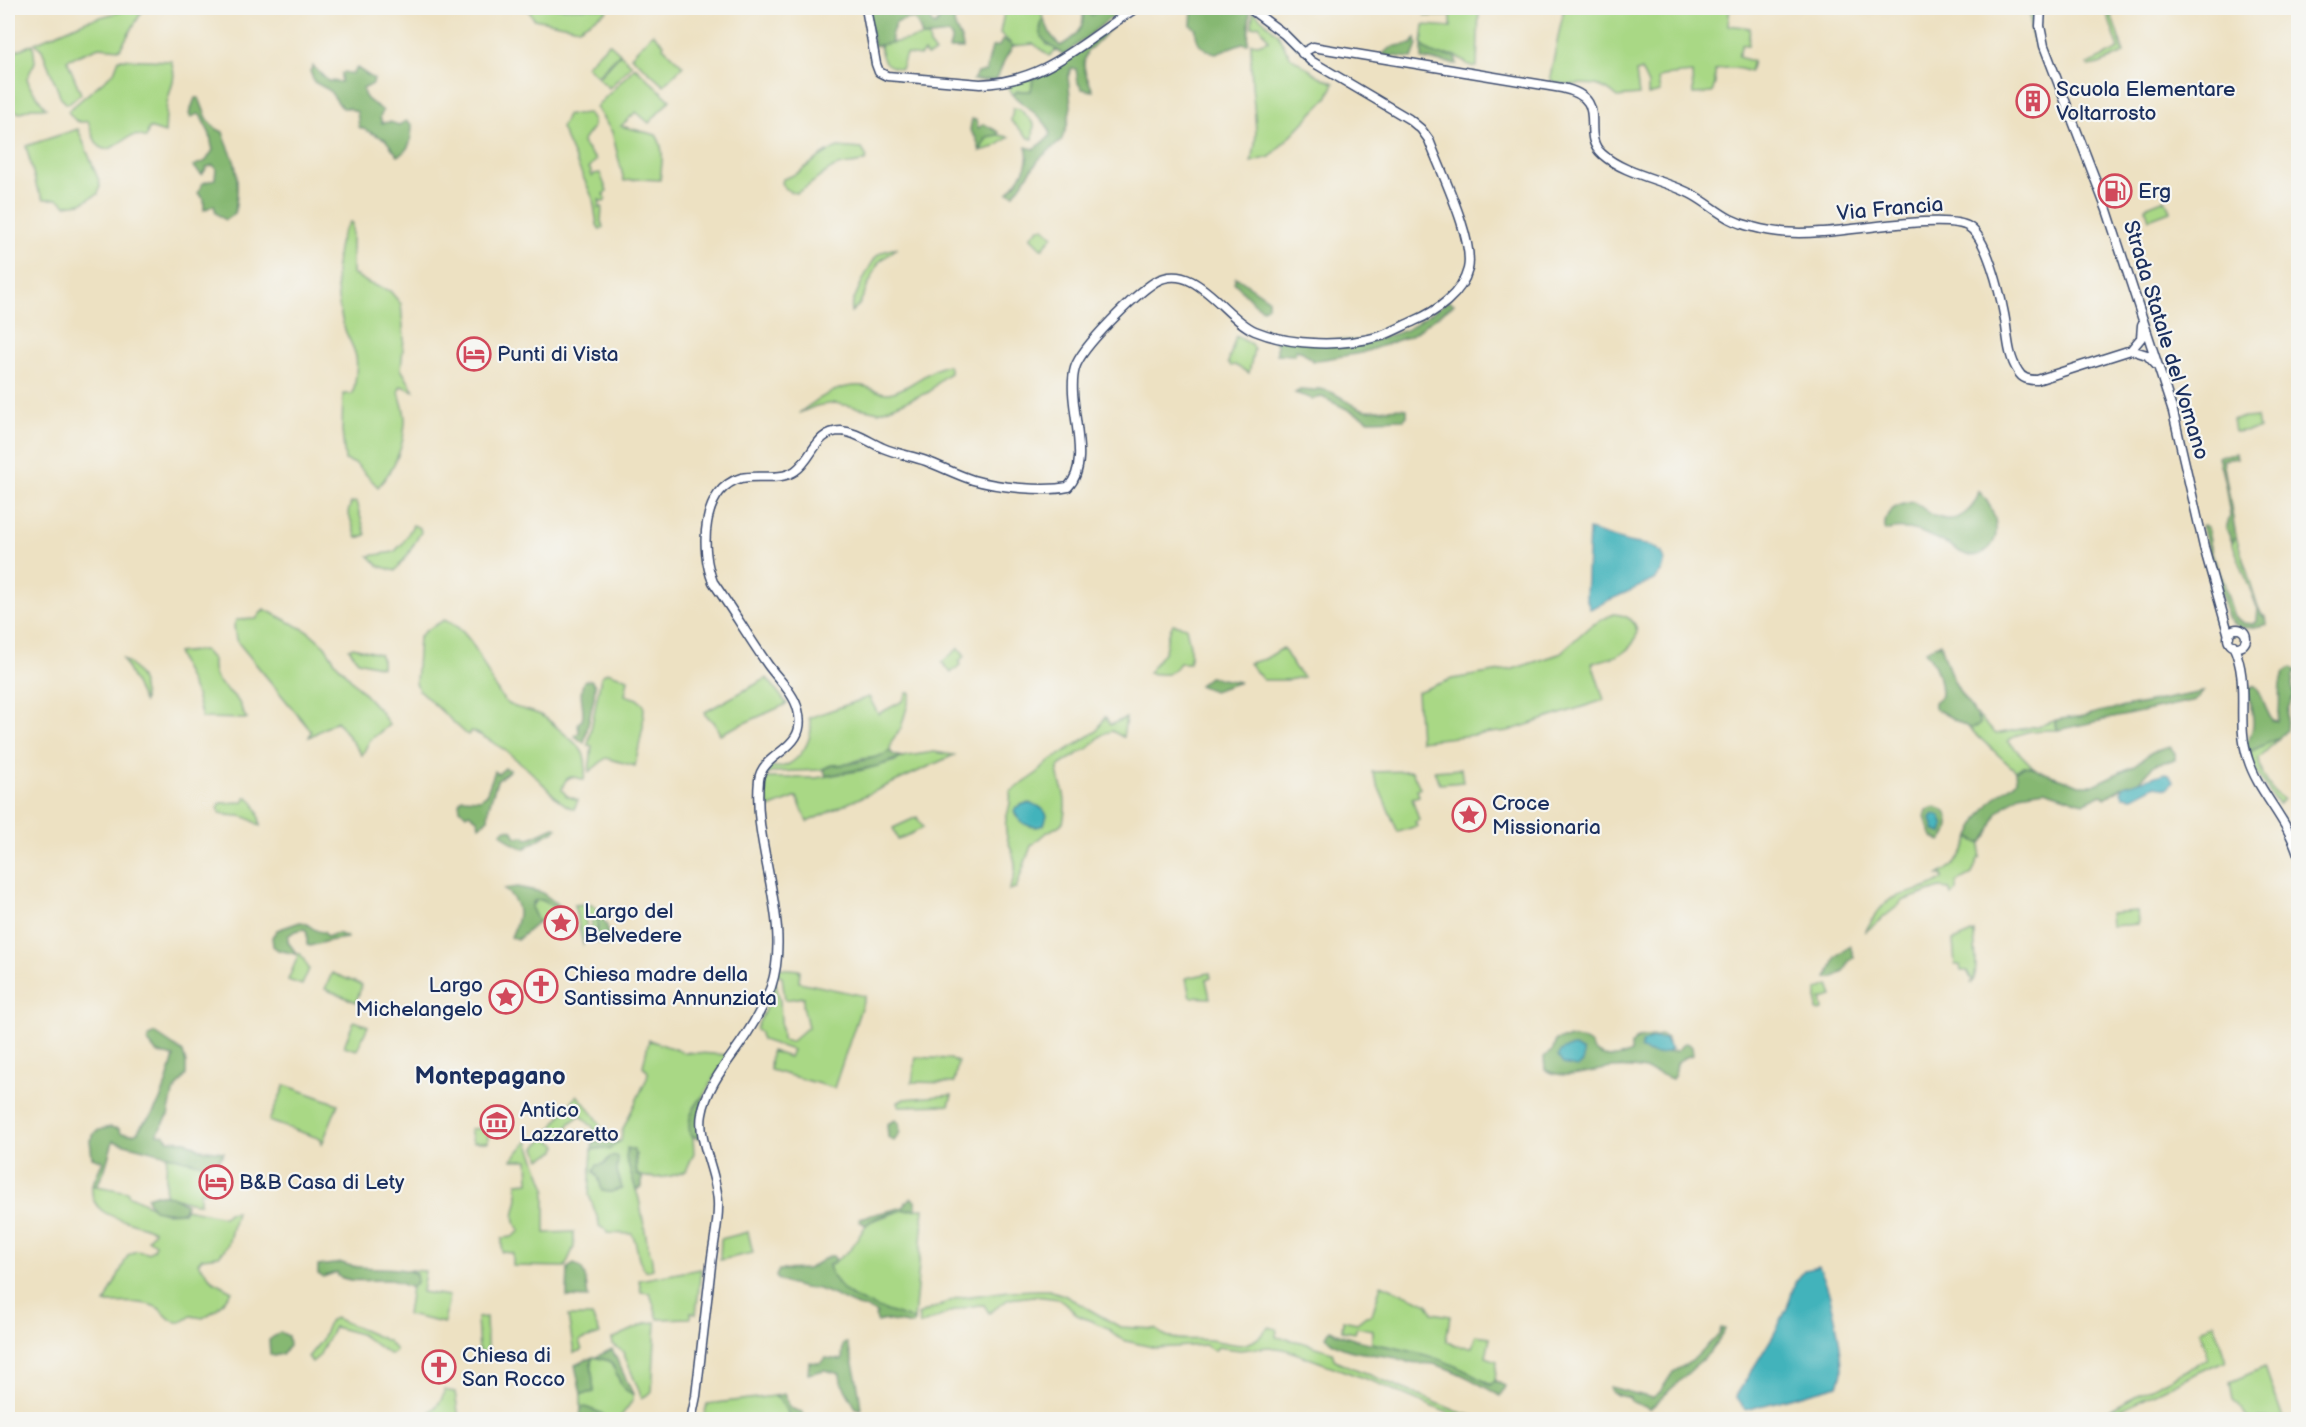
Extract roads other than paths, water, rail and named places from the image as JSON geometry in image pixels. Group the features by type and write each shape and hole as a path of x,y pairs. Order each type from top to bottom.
{"main road":[{"path":"866,8 879,72 894,78 980,84 994,84 1028,76 1049,67 1136,8"},
{"path":"691,1419 696,1396 718,1203 715,1176 702,1135 702,1111 714,1081 751,1026 774,976 776,933 772,890 763,843 759,779 766,765 794,742 800,722 798,707 788,690 713,582 709,572 706,548 709,512 721,490 738,479 785,475 793,472 803,464 819,440 831,432 848,432 883,448 927,461 973,480 1041,489 1068,487 1076,478 1078,469 1079,451 1072,382 1079,358 1091,341 1148,288 1167,278 1181,278 1193,282 1252,330 1310,342 1332,342 1381,336 1425,316 1449,299 1461,286 1468,268 1468,249 1463,228 1429,140 1409,119 1311,61 1265,18 1249,8"},
{"name":"Strada Statale del Vomano","path":"2041,8 2042,39 2107,210 2181,439 2204,547 2243,678 2242,723 2247,758 2254,774 2290,830 2298,854"},
{"name":"Via Francia","path":"1302,53 1313,47 1580,93 1589,102 1596,146 1601,153 1623,167 1693,195 1723,216 1754,228 1819,233 1942,220 1965,224 1972,229 1983,247 2004,314 2012,358 2018,371 2027,379 2037,380 2057,375 2151,344"},
{"path":"2140,311 2142,332 2135,349 2147,354 2159,368"},
{"path":"2226,620 2229,625 2238,629 2244,632 2245,642 2234,642 2233,630 2238,629"}],"water":[{"path":"1589,530 1628,542 1652,546 1662,553 1665,561 1662,571 1654,580 1590,609 1586,597"},
{"path":"2165,773 2169,774 2173,782 2168,788 2154,786 2133,797 2123,796 2121,792 2124,786"},
{"path":"1024,804 1043,809 1047,815 1044,825 1035,827 1026,825 1016,816 1014,811 1016,807"},
{"path":"1934,815 1940,816 1944,826 1942,833 1935,831 1931,819"},
{"path":"1653,1038 1665,1039 1671,1049 1656,1054 1640,1049 1643,1042"},
{"path":"1575,1047 1583,1052 1583,1063 1577,1067 1563,1064 1558,1057 1560,1052"},
{"path":"1819,1267 1828,1289 1838,1333 1842,1371 1838,1385 1746,1410 1736,1396 1773,1336 1787,1308 1795,1282 1805,1270"}],"place":[{"name":"Scuola Elementare Voltarrosto","path":"2033,101"},
{"name":"Erg","path":"2115,191"},
{"name":"Punti di Vista","path":"474,354"},
{"name":"Croce Missionaria","path":"1469,815"},
{"name":"Largo del Belvedere","path":"561,923"},
{"name":"Chiesa madre della Santissima Annunziata","path":"541,986"},
{"name":"Largo Michelangelo","path":"506,997"},
{"name":"Antico Lazzaretto","path":"497,1122"},
{"name":"B&B Casa di Lety","path":"216,1182"},
{"name":"Chiesa di San Rocco","path":"439,1367"}],"district":[{"name":"Montepagano","path":"490,1076"}]}
